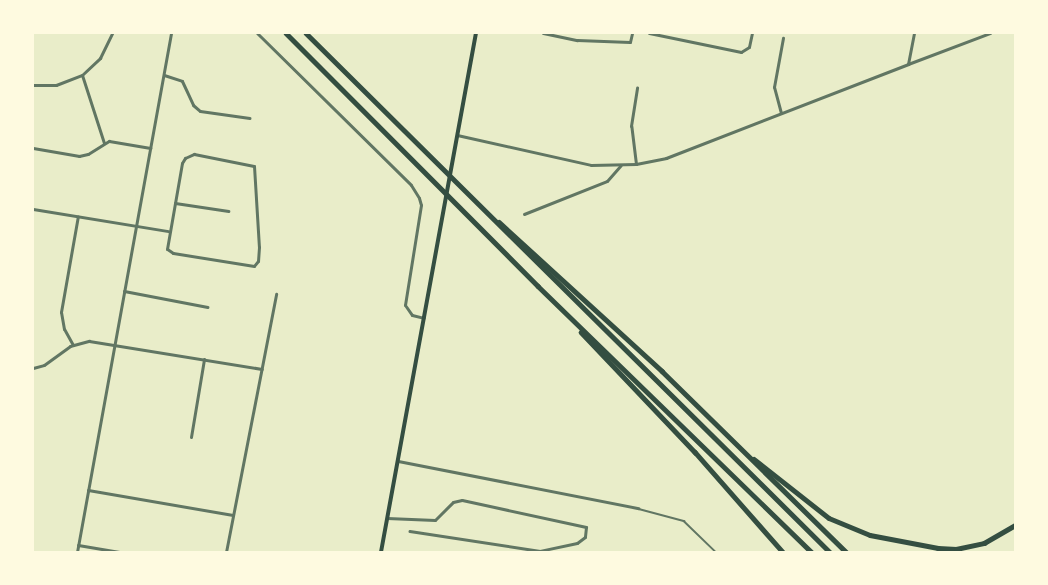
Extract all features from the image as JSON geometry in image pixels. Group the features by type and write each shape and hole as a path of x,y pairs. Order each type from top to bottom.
{"highway":[{"path":"286,33 538,286 695,452 783,552"},
{"path":"306,33 830,552"},
{"path":"474,201 554,270 846,552"},
{"path":"538,286 812,552"},
{"path":"732,442 822,513 860,533 938,548 956,549 984,543 1015,525"}],"main road":[{"path":"381,552 476,33"}],"street":[{"path":"33,85 62,84 82,75 100,58 112,33"},
{"path":"76,552 171,33"},
{"path":"257,33 411,185 422,205 405,302 408,313 424,318"},
{"path":"543,33 577,40 630,42 632,33"},
{"path":"649,33 738,52 746,50 752,33"},
{"path":"908,64 914,33"},
{"path":"457,135 582,164 636,164 680,154 990,33"},
{"path":"781,113 774,87 783,38"},
{"path":"82,75 104,143"},
{"path":"164,75 182,81 194,105 200,111 250,118"},
{"path":"636,164 631,126 637,87"},
{"path":"33,148 84,155 104,143 114,141 150,148"},
{"path":"194,154 248,163 255,168 259,247 256,264 250,266 173,253 167,249 168,231 175,203 185,158 194,154"},
{"path":"524,214 607,181 621,165"},
{"path":"175,203 228,212"},
{"path":"33,209 168,231"},
{"path":"73,345 64,329 61,312 78,216"},
{"path":"124,291 207,307"},
{"path":"226,552 276,294"},
{"path":"33,368 44,365 73,345 89,340 262,369"},
{"path":"191,437 204,359"},
{"path":"398,461 638,508"},
{"path":"88,490 233,516"},
{"path":"387,518 435,520 453,502 462,500 586,527 585,537 577,543 537,551 410,531"},
{"path":"78,545 119,552"}],"lane":[{"path":"638,508 682,519 716,552"}]}
